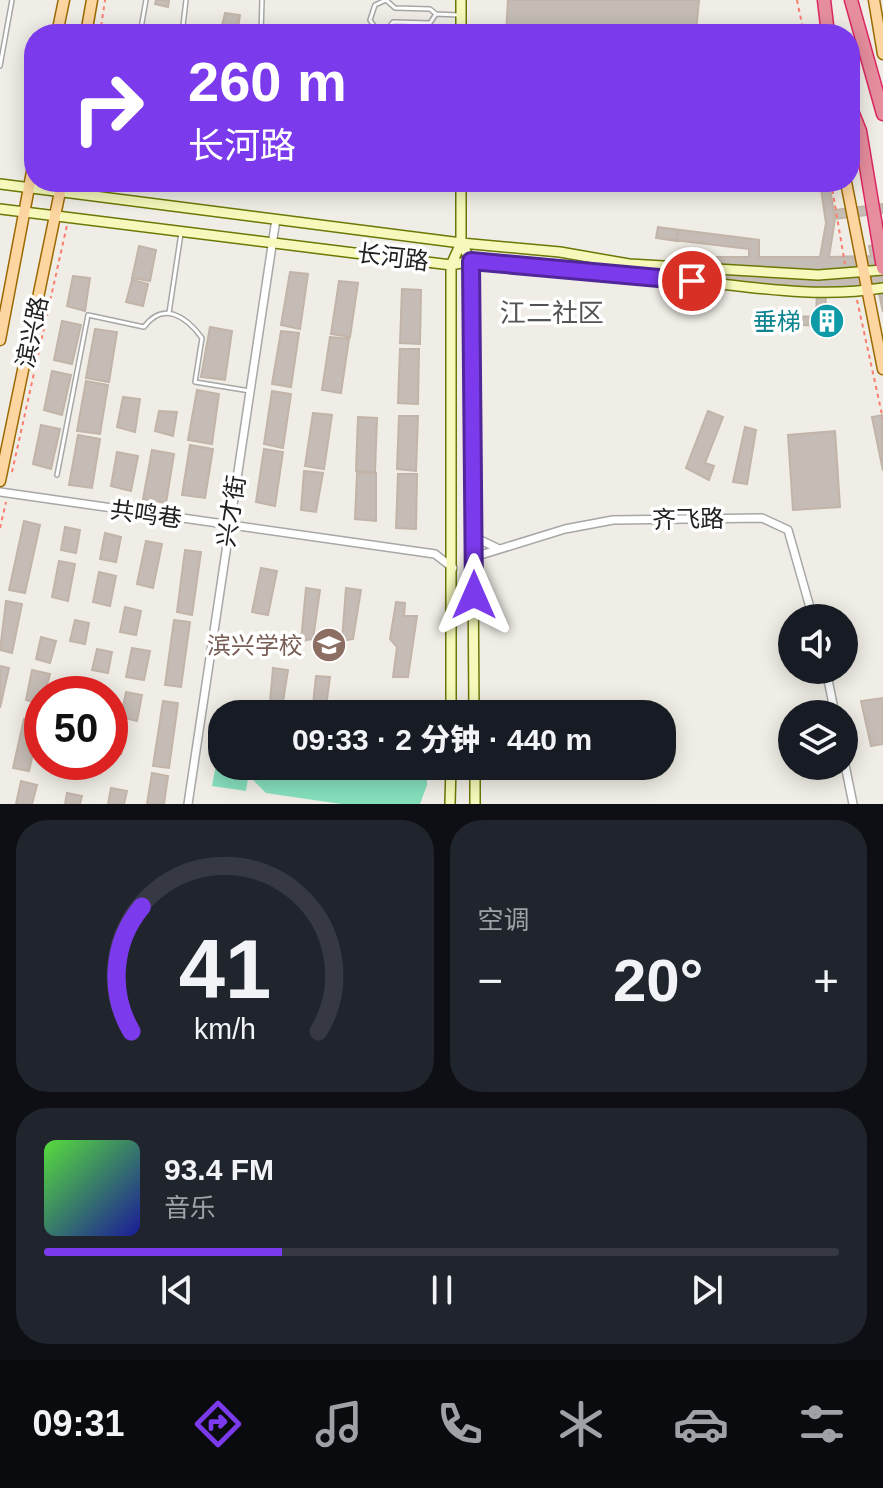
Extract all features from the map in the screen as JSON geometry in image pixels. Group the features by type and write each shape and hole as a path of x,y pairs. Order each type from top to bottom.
{"highway":[{"path":"821,0 826,24"},
{"path":"853,0 858,24"},
{"path":"860,34 883,114"},
{"path":"860,131 883,269"}],"main road":[{"path":"59,24 64,0"},
{"path":"88,24 92,0"},
{"path":"461,0 461,24"},
{"path":"879,0 883,54"},
{"name":"长河路","path":"0,184 24,187"},
{"name":"滨兴路","path":"0,340 28,192"},
{"name":"滨兴路","path":"0,481 60,192"},
{"name":"长河路","path":"95,192 461,243 560,252 629,264 818,275 883,269"},
{"path":"451,700 454,540 451,265 461,243 461,192"},
{"path":"848,192 883,369"},
{"name":"长河路","path":"0,209 451,265 471,261 667,278 769,291 868,291 883,288"},
{"path":"461,243 471,261 474,700"},
{"path":"450,804 451,780"},
{"path":"475,780 475,804"}],"street":[{"name":"兴才街","path":"188,804 276,219"},
{"name":"共鸣巷","path":"4,492 435,554"},
{"name":"齐飞路","path":"474,557 497,548 613,520 762,518 788,530 809,604"},
{"path":"474,537 497,548"},
{"path":"454,540 435,554 454,569"},
{"path":"848,780 853,804"}],"lane":[{"path":"0,66 12,0"},
{"path":"142,24 146,0"},
{"path":"183,24 186,0"},
{"path":"261,24 262,0"},
{"path":"373,24 370,20 375,5 386,0 395,8 430,9 436,14 461,15"},
{"path":"392,24 430,23 436,14"},
{"path":"169,313 181,231"},
{"path":"57,475 88,315 144,327 152,316 169,313 187,321 202,338 195,382 250,391"}],"path":[{"path":"101,24 105,0"},
{"path":"797,0 802,24"},
{"path":"0,528 4,492 68,217"},
{"path":"767,322 795,324"}],"green space":[{"path":"213,780 248,780 246,791 212,786"},
{"path":"253,780 427,780 420,804 341,804 266,793"}],"building":[{"path":"156,0 169,0 168,7 155,4"},
{"path":"508,0 699,0 697,24 507,24"},
{"path":"508,0 699,0 697,24 507,24"},
{"path":"225,13 240,15 239,24 222,24"},
{"path":"821,192 831,192 835,219 829,257 871,256 869,246 883,243 883,312 878,289 826,289 825,326 775,324 775,315 816,317 817,289 705,287 705,257 749,257 749,249 656,238 658,227 759,240 759,257 820,257 826,223"},
{"path":"883,204 883,213 835,219 834,210"},
{"path":"658,227 678,230 677,241 656,238"},
{"path":"139,246 156,250 150,281 132,278"},
{"path":"290,272 308,274 300,329 281,325"},
{"path":"73,276 90,278 85,311 67,306"},
{"path":"132,280 148,284 143,306 126,302"},
{"path":"339,281 358,283 350,337 331,334"},
{"path":"402,289 421,290 420,344 400,343"},
{"path":"775,315 795,316 795,325 775,324"},
{"path":"62,321 81,325 72,364 54,360"},
{"path":"210,327 232,331 225,380 201,377"},
{"path":"95,329 117,332 109,382 86,378"},
{"path":"281,331 299,333 291,387 272,384"},
{"path":"330,337 349,339 341,393 322,390"},
{"path":"400,349 419,349 418,404 398,403"},
{"path":"52,371 71,375 62,415 44,410"},
{"path":"86,381 108,385 100,434 77,431"},
{"path":"197,390 219,394 212,444 188,440"},
{"path":"272,391 291,394 283,448 264,444"},
{"path":"123,397 140,399 135,432 117,427"},
{"path":"159,411 177,412 173,436 155,431"},
{"path":"708,411 723,417 705,463 714,466 709,480 686,468"},
{"path":"313,413 332,415 324,469 305,466"},
{"path":"883,415 882,424 883,471 872,417"},
{"path":"399,416 418,416 416,471 397,469"},
{"path":"358,417 377,418 375,472 356,471"},
{"path":"41,425 60,429 51,469 33,464"},
{"path":"745,427 756,430 747,484 733,482"},
{"path":"835,431 840,507 793,510 788,435"},
{"path":"78,435 100,439 92,488 69,485"},
{"path":"190,445 213,449 205,498 182,495"},
{"path":"264,449 283,452 275,506 256,502"},
{"path":"152,450 174,454 166,503 143,499"},
{"path":"117,452 138,456 131,491 111,486"},
{"path":"304,471 323,473 316,512 301,510"},
{"path":"357,473 376,473 376,521 355,519"},
{"path":"398,474 417,474 416,529 396,528"},
{"path":"24,521 40,525 25,593 9,590"},
{"path":"65,527 80,530 76,553 61,550"},
{"path":"105,533 121,537 116,562 100,559"},
{"path":"146,541 162,544 153,588 137,584"},
{"path":"185,550 201,552 192,615 177,612"},
{"path":"59,561 75,564 68,601 52,597"},
{"path":"261,568 277,571 268,615 252,612"},
{"path":"99,572 116,576 110,606 93,602"},
{"path":"306,588 320,590 313,639 301,641"},
{"path":"346,588 361,590 353,639 342,641"},
{"path":"6,601 22,604 12,653 0,650"},
{"path":"396,602 405,603 404,616 417,616 408,677 393,677 397,647 390,639"},
{"path":"125,607 141,611 136,635 120,632"},
{"path":"75,620 89,623 85,644 70,641"},
{"path":"174,620 190,622 181,687 165,685"},
{"path":"41,637 56,641 50,663 36,659"},
{"path":"132,648 150,651 144,680 126,676"},
{"path":"97,649 112,652 108,673 92,670"},
{"path":"0,666 9,668 0,708"},
{"path":"273,668 288,670 283,700 270,700"},
{"path":"32,670 50,674 49,676 31,676"},
{"path":"316,676 330,677 327,700 313,700"},
{"path":"128,692 142,695 137,721 128,719"},
{"path":"883,698 883,744 871,746 861,701"},
{"path":"163,701 178,703 169,768 153,766"},
{"path":"24,719 24,770 13,768"},
{"path":"152,773 168,776 164,804 147,804"},
{"path":"21,781 37,785 32,804 16,804"},
{"path":"111,788 127,791 124,804 108,804"},
{"path":"67,793 82,796 80,804 65,804"}],"place":[{"name":"垂梯","path":"827,321"},
{"name":"滨兴学校","path":"329,645"}],"district":[{"name":"江二社区","path":"552,313"}],"route":[{"path":"474,595 471,261 563,272 692,281"}]}
